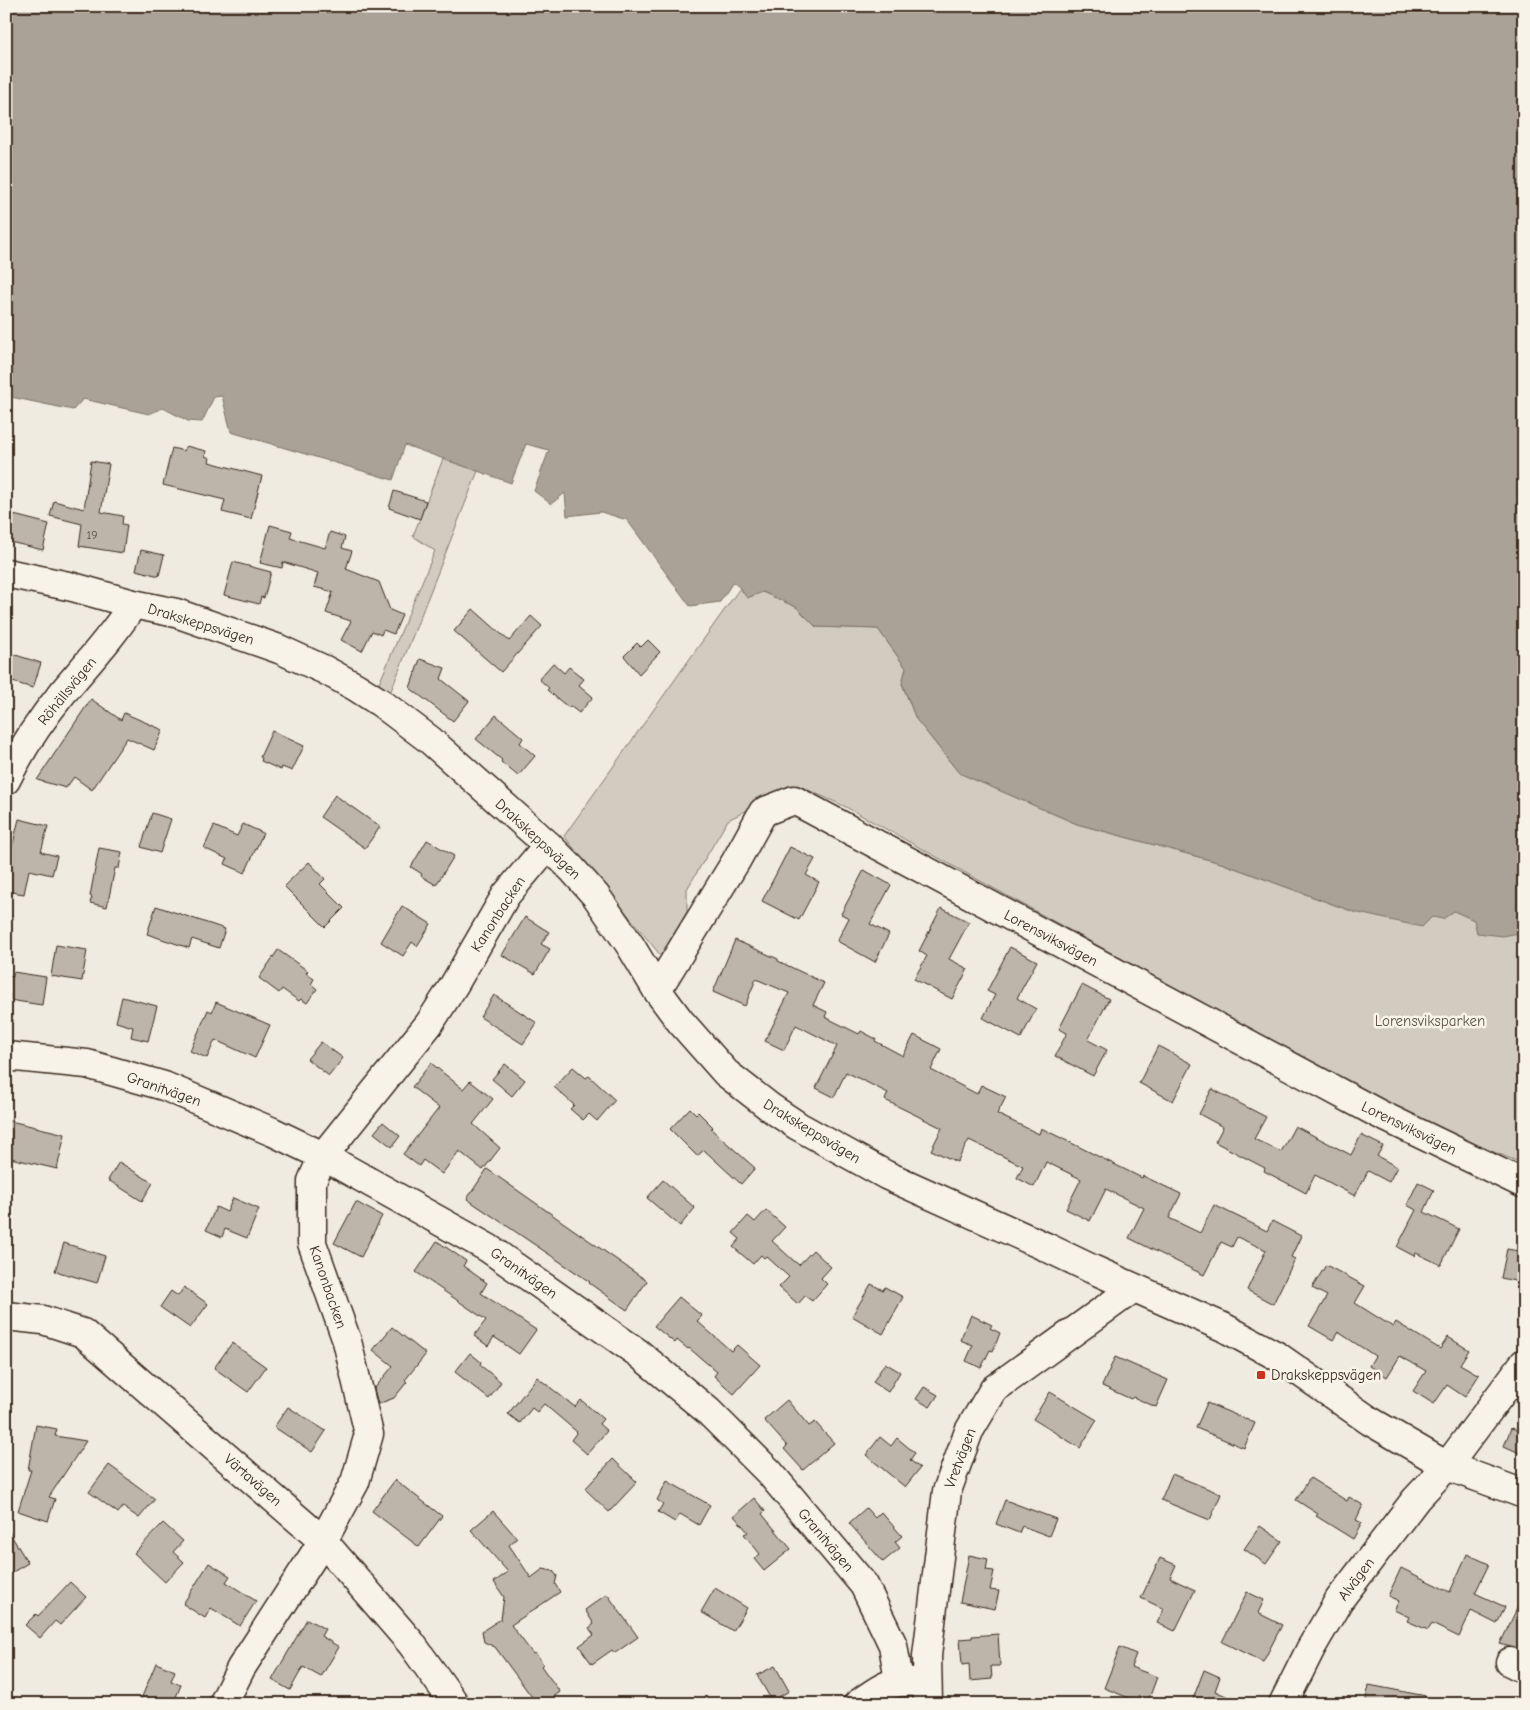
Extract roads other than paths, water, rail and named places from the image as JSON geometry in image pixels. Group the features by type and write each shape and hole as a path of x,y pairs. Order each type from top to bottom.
{"street":[{"name":"Drakskeppsvägen","path":"6,573 73,587 134,604 176,613 279,650 325,670 356,687 381,703 430,740 548,845 596,896 630,945 657,990 680,1021 726,1073 771,1108 798,1126 886,1175 1218,1325 1277,1356 1370,1421 1446,1466 1524,1494"},
{"name":"Röhällsvägen","path":"6,780 14,763 49,711 107,641 134,604"},
{"name":"Lorensviksvägen","path":"657,990 736,861 763,812 794,800 1379,1114 1524,1184"},
{"name":"Kanonbacken","path":"223,1704 241,1668 324,1541 355,1482 369,1434 347,1341 312,1243 312,1181 323,1156 429,1024 506,896 548,845"},
{"name":"Granitvägen","path":"6,1056 86,1064 164,1086 323,1156 488,1248 638,1353 708,1411 770,1473 864,1585 893,1645 899,1681"},
{"name":"Vretvägen","path":"928,1693 927,1656 947,1491 969,1430 994,1389 1134,1288"},
{"name":"Värtavägen","path":"6,1316 43,1320 83,1333 324,1541 412,1643 455,1704"},
{"path":"1446,1466 1524,1363"},
{"name":"Alvägen","path":"1283,1704 1311,1648 1339,1600 1416,1499 1446,1466"},
{"path":"858,1704 884,1686 899,1681 928,1693"}],"place":[{"name":"Drakskeppsvägen","path":"1261,1375"}],"park label":[{"name":"Lorensviksparken","path":"1430,1021"}]}
